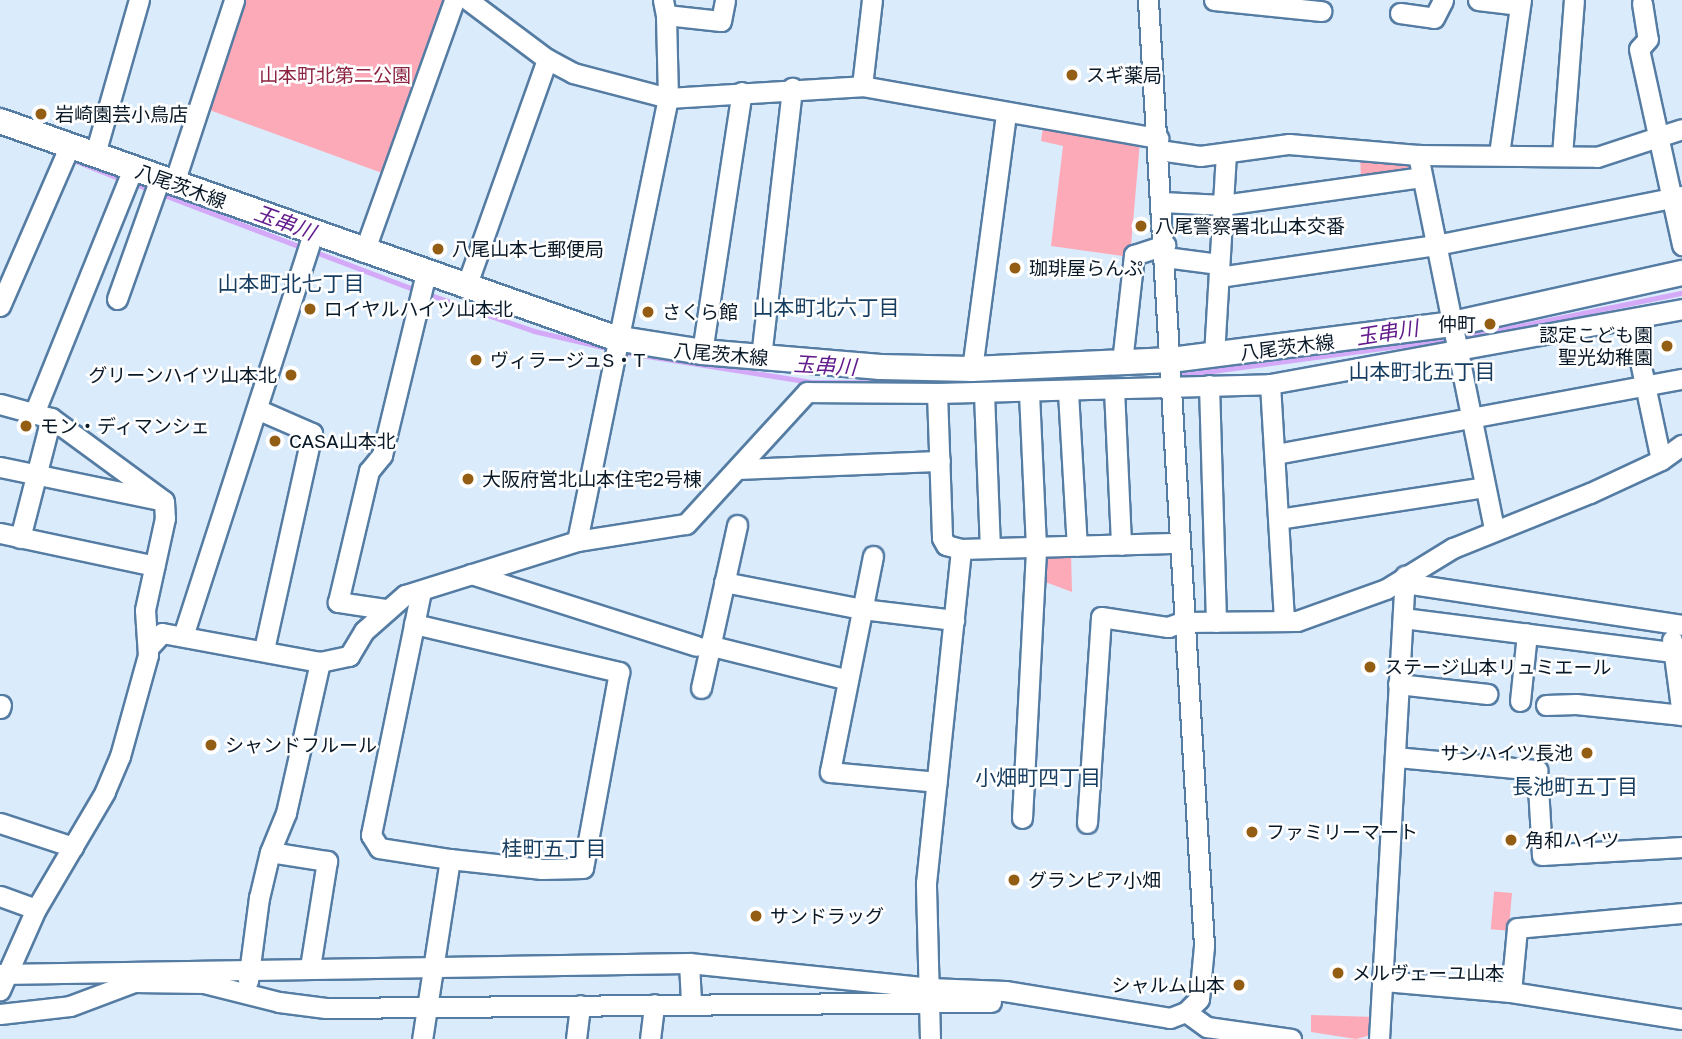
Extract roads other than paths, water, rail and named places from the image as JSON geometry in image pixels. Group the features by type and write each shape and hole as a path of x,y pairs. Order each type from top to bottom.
{"main road":[{"name":"八尾茨木線","path":"0,121 66,154 95,154 131,175 164,181 312,236 364,252 423,286 466,286 614,345 880,368 972,369 1122,362 1172,374 1214,355 1452,327 1682,273"}],"street":[{"path":"95,154 139,0"},
{"path":"117,299 152,201 164,181 234,0"},
{"path":"364,252 454,0"},
{"path":"468,0 547,59 573,73 668,98 792,88 862,86 1158,144 1226,154 1289,144 1418,155 1499,153 1597,157 1659,139 1682,129"},
{"path":"577,541 614,345 668,98 665,7 721,21 724,0"},
{"path":"862,86 872,0"},
{"path":"1148,0 1172,374 1182,622 1204,946 1199,999 1190,1024"},
{"path":"1214,0 1321,10"},
{"path":"1400,13 1434,19 1443,0"},
{"path":"1478,0 1521,3 1499,153"},
{"path":"1562,155 1574,0"},
{"path":"1642,3 1648,39 1639,49 1659,139 1676,197 1682,245"},
{"path":"466,286 547,59"},
{"path":"761,357 792,88"},
{"path":"702,352 742,92"},
{"path":"972,369 1006,114"},
{"path":"0,306 66,154"},
{"path":"1214,355 1226,154"},
{"path":"1418,155 1494,528"},
{"path":"20,538 37,475 43,414 131,175"},
{"path":"1162,202 1223,205 1421,177"},
{"path":"1122,362 1134,255 1165,251 1219,270 1436,245 1676,197"},
{"path":"183,636 259,411 312,236"},
{"path":"385,609 338,601 369,471 382,455 423,286"},
{"path":"149,647 162,633 264,649 320,662 349,656 385,609 405,595 577,541 686,524 740,469 807,392 1029,394 1114,389 1172,374 1209,385 1270,384 1682,309"},
{"path":"1630,319 1661,460"},
{"path":"1276,454 1682,379"},
{"path":"1270,384 1284,621"},
{"path":"1209,385 1216,622"},
{"path":"1114,389 1121,545"},
{"path":"1068,392 1077,546"},
{"path":"937,393 943,538 946,545 961,549 1180,543"},
{"path":"984,393 990,548"},
{"path":"1022,818 1036,547 1029,394"},
{"path":"0,404 43,414 164,500"},
{"path":"259,411 312,433 264,649"},
{"path":"1087,823 1101,617 1168,627 1182,622 1284,621 1344,607 1405,580 1494,528 1590,493 1661,460 1682,445"},
{"path":"740,469 940,461"},
{"path":"0,467 164,500"},
{"path":"1279,519 1485,487"},
{"path":"164,500 155,566 145,610 149,647 120,756 73,847 36,909 2,979 249,968 689,963 928,996"},
{"path":"701,688 702,646 724,582 737,524"},
{"path":"0,533 155,566"},
{"path":"930,1039 926,883 961,549"},
{"path":"873,556 830,772 937,782"},
{"path":"471,574 702,646 848,680"},
{"path":"1405,580 1661,619 1677,625 1671,652 1681,709 1546,705"},
{"path":"1379,1039 1405,580"},
{"path":"724,582 862,609 954,620"},
{"path":"414,624 620,672 583,868 542,869 379,848 371,835 414,624 421,591"},
{"path":"1520,702 1531,634 1540,602"},
{"path":"1403,618 1671,652"},
{"path":"247,991 270,852 286,813 320,662"},
{"path":"1398,684 1487,694"},
{"path":"1396,757 1538,770 1542,855 1682,847"},
{"path":"0,823 73,847"},
{"path":"270,852 327,861 310,967"},
{"path":"422,1039 450,859"},
{"path":"0,896 36,909"},
{"path":"1511,992 1517,928 1682,913"},
{"path":"689,963 691,1002"},
{"path":"1384,981 1511,992 1682,1019"},
{"path":"0,1014 70,1006 134,982 204,983 247,991 279,1002 326,1008 425,1009 928,996 1052,999 1170,1018 1206,1027 1291,1039"},
{"path":"650,1039 654,1004"},
{"path":"576,1039 580,1005"}],"waterway":[{"name":"玉串川","path":"71,159 121,179"},
{"name":"玉串川","path":"133,183 151,190"},
{"name":"玉串川","path":"159,193 301,247"},
{"name":"玉串川","path":"313,251 416,290"},
{"name":"玉串川","path":"1460,338 1682,293"},
{"name":"玉串川","path":"428,294 534,331 607,348"},
{"name":"玉串川","path":"1176,376 1451,339"},
{"name":"玉串川","path":"622,352 811,382 975,383"}],"place":[{"name":"スギ薬局","path":"1072,75"},
{"name":"岩崎園芸小鳥店","path":"41,114"},
{"name":"八尾警察署北山本交番","path":"1141,226"},
{"name":"八尾山本七郵便局","path":"438,249"},
{"name":"珈琲屋らんぷ","path":"1015,268"},
{"name":"ロイヤルハイツ山本北","path":"310,309"},
{"name":"さくら館","path":"648,312"},
{"name":"仲町","path":"1490,324"},
{"name":"認定こども園 聖光幼稚園","path":"1667,346"},
{"name":"ヴィラージュS・T","path":"476,360"},
{"name":"グリーンハイツ山本北","path":"291,375"},
{"name":"モン・ディマンシェ","path":"26,426"},
{"name":"CASA山本北","path":"275,441"},
{"name":"大阪府営北山本住宅2号棟","path":"468,479"},
{"name":"ステージ山本リュミエール","path":"1370,667"},
{"name":"シャンドフルール","path":"211,745"},
{"name":"サンハイツ長池","path":"1587,753"},
{"name":"ファミリーマート","path":"1252,832"},
{"name":"角和ハイツ","path":"1511,840"},
{"name":"グランピア小畑","path":"1014,880"},
{"name":"サンドラッグ","path":"756,916"},
{"name":"メルヴェーユ山本","path":"1338,973"},
{"name":"シャルム山本","path":"1239,985"}],"district":[{"name":"山本町北七丁目","path":"291,283"},
{"name":"山本町北六丁目","path":"826,307"},
{"name":"山本町北五丁目","path":"1422,371"},
{"name":"小畑町四丁目","path":"1038,777"},
{"name":"長池町五丁目","path":"1575,786"},
{"name":"桂町五丁目","path":"554,848"}],"park label":[{"name":"山本町北第二公園","path":"335,75"}]}
